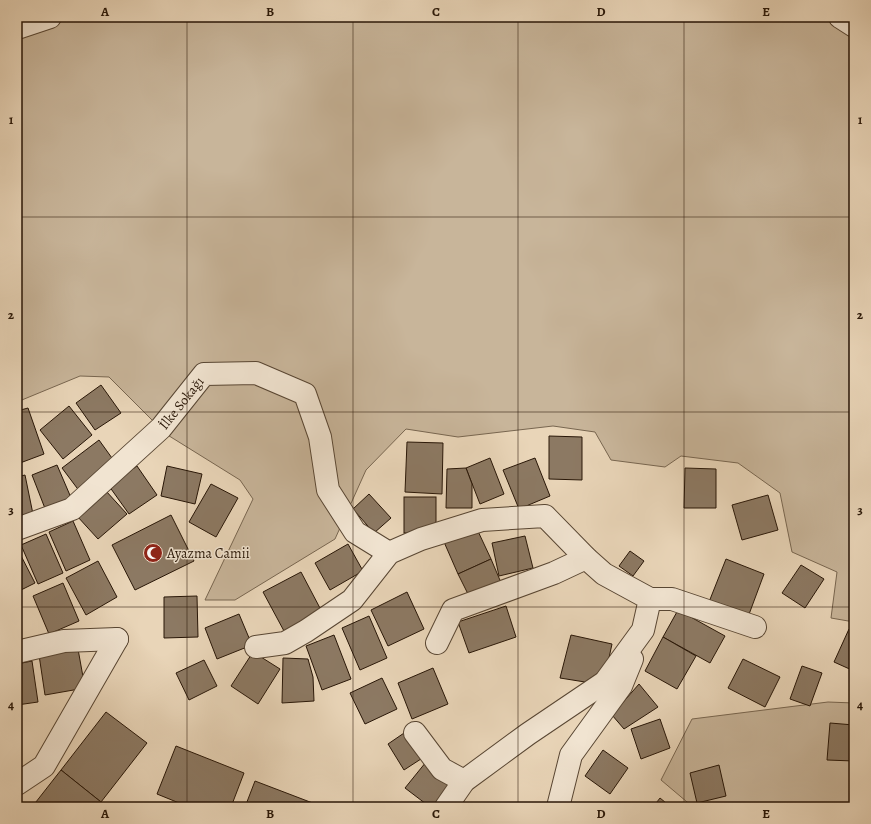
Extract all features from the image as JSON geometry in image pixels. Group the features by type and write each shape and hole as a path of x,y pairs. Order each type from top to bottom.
{"street":[{"path":"17,28 50,17"},
{"path":"840,17 854,26"},
{"name":"İlke Sokağı","path":"17,529 72,509 161,428 204,374 256,373 305,394 320,437 328,490 355,532 389,553"},
{"path":"256,647 285,643 306,631 352,600 389,553 421,539 482,520 545,516 586,558 604,574 650,599 672,599 755,627"},
{"path":"437,643 453,610 554,573 586,558"},
{"path":"558,807 571,755 621,686 643,630 650,599"},
{"path":"446,807 464,781 528,734 605,682 643,630"},
{"path":"17,652 64,641 117,639 44,766 17,784"},
{"path":"415,733 442,769 464,781"}],"shaded area":[{"path":"17,17 854,17 854,622 831,618 837,572 792,552 780,493 738,463 681,456 665,467 611,460 595,432 553,426 458,437 406,429 366,470 335,539 235,600 205,600 253,499 240,480 166,434 109,377 80,376 17,402"},
{"path":"828,702 854,703 854,807 693,807 661,780 692,719"}],"building":[{"path":"101,385 121,413 95,430 76,403"},
{"path":"69,406 92,435 63,459 40,430"},
{"path":"28,408 44,454 20,463 17,453 17,411"},
{"path":"549,436 582,437 582,480 549,479"},
{"path":"99,440 117,465 80,492 62,468"},
{"path":"407,442 443,443 442,494 405,492"},
{"path":"490,458 504,494 480,504 466,468"},
{"path":"535,458 550,496 519,509 503,470"},
{"path":"57,465 72,500 46,511 32,475"},
{"path":"137,466 157,495 129,514 109,486"},
{"path":"167,466 202,474 195,504 161,496"},
{"path":"466,468 472,484 472,508 446,508 447,469"},
{"path":"685,468 716,469 716,508 684,508"},
{"path":"25,475 34,519 17,522 17,477"},
{"path":"211,484 238,498 216,537 189,522"},
{"path":"106,491 127,514 98,539 77,516"},
{"path":"369,494 391,518 374,533 353,509"},
{"path":"768,495 778,530 742,540 732,505"},
{"path":"404,497 436,497 436,533 404,533"},
{"name":"Ayazma Camii","path":"171,515 194,561 135,590 112,545"},
{"path":"73,521 90,560 66,571 49,532"},
{"path":"476,527 491,559 458,574 444,542"},
{"path":"46,534 63,573 38,584 21,545"},
{"path":"525,536 533,568 499,576 492,543"},
{"path":"348,544 363,571 330,590 315,563"},
{"path":"17,548 35,583 17,592"},
{"path":"630,551 644,561 633,576 619,566"},
{"path":"491,559 502,585 471,600 458,574"},
{"path":"726,559 764,574 748,617 709,602"},
{"path":"98,561 117,597 86,615 66,578"},
{"path":"801,565 824,579 805,608 782,593"},
{"path":"301,572 321,610 284,631 263,592"},
{"path":"63,583 79,621 49,634 33,596"},
{"path":"407,592 424,629 388,646 371,610"},
{"path":"197,596 198,637 164,638 164,597"},
{"path":"506,606 516,637 469,653 458,622"},
{"path":"678,610 725,636 710,663 663,637"},
{"path":"239,614 252,645 217,659 205,628"},
{"path":"369,616 387,658 360,670 342,628"},
{"path":"849,629 854,631 854,671 834,662"},
{"path":"334,635 351,679 322,690 306,646"},
{"path":"571,635 612,644 607,667 585,682 560,678"},
{"path":"663,637 696,656 677,689 645,671"},
{"path":"78,649 85,688 45,695 39,655"},
{"path":"253,652 280,669 258,704 231,686"},
{"path":"283,658 308,659 313,677 314,701 282,703"},
{"path":"743,659 780,677 765,707 728,688"},
{"path":"204,660 217,686 189,700 176,673"},
{"path":"32,661 38,702 17,705 17,664"},
{"path":"802,666 822,673 810,706 790,699"},
{"path":"433,668 448,704 412,719 398,683"},
{"path":"382,678 397,709 365,724 350,693"},
{"path":"639,684 658,707 624,729 612,715"},
{"path":"106,712 147,743 101,802 61,770"},
{"path":"660,719 670,748 641,759 631,729"},
{"path":"830,723 854,725 854,761 827,760"},
{"path":"407,731 424,757 404,770 388,744"},
{"path":"176,746 244,773 231,807 189,807 157,794"},
{"path":"603,750 628,768 610,794 585,776"},
{"path":"426,762 452,782 432,807 405,788"},
{"path":"719,765 726,796 697,803 690,773"},
{"path":"61,770 101,802 97,807 32,807"},
{"path":"255,781 310,802 308,807 245,807"},
{"path":"660,798 671,807 653,807"},
{"path":"310,802 324,807 308,807"}],"place":[{"name":"Ayazma Camii","path":"153,553"}]}
